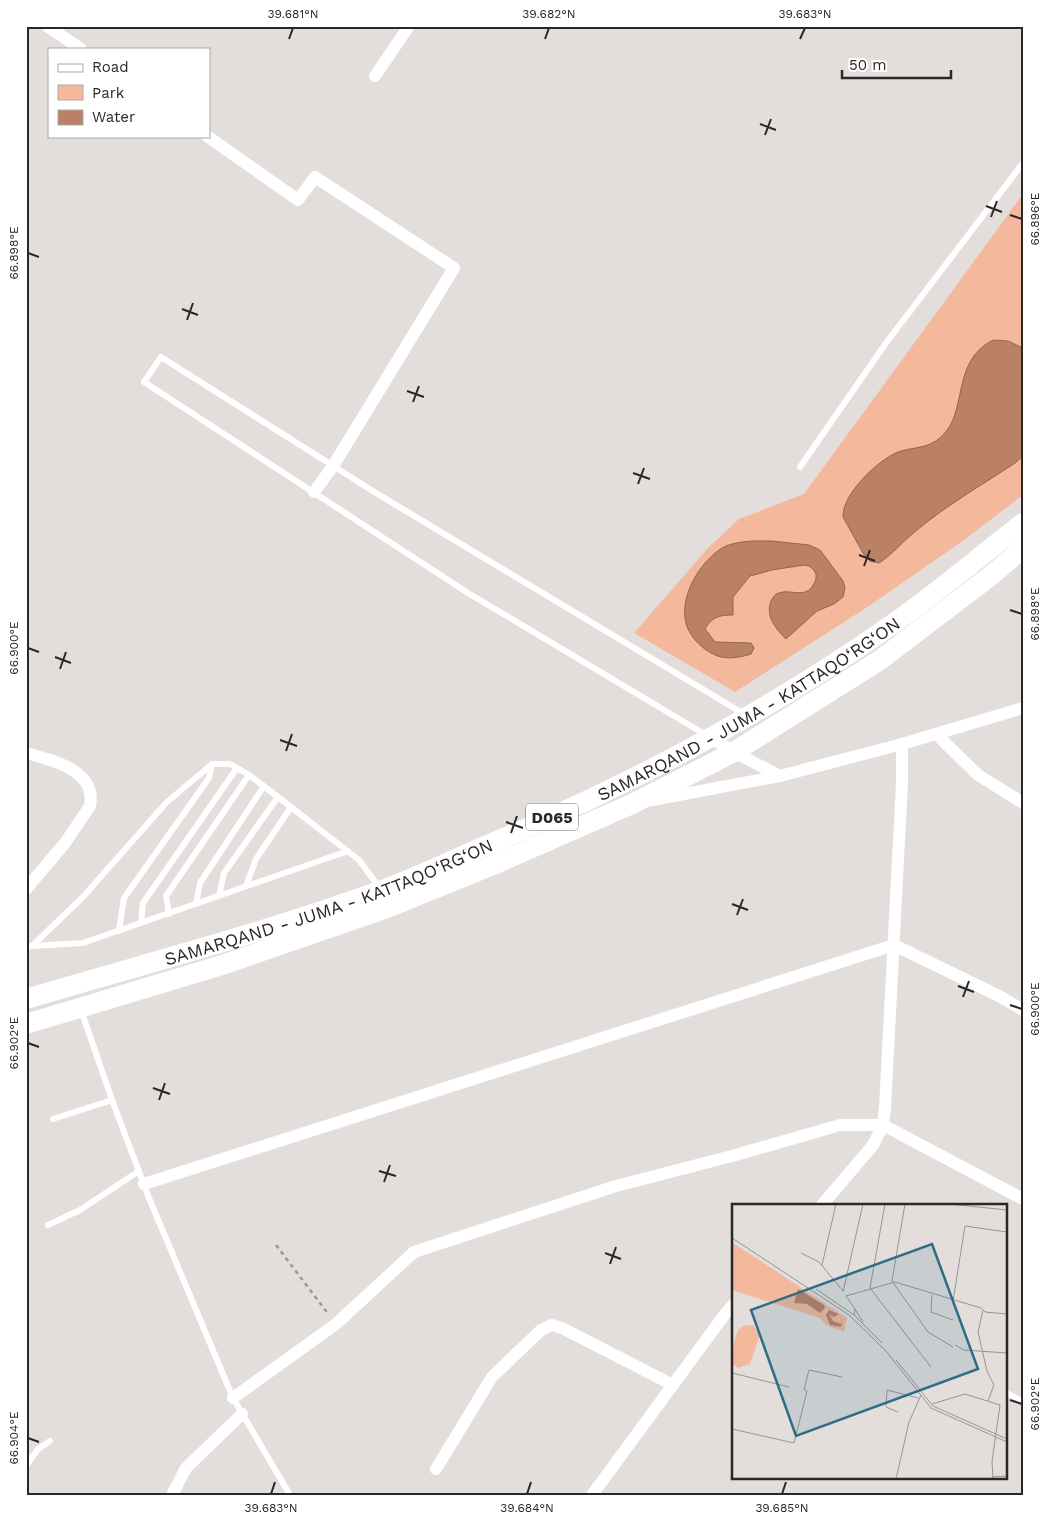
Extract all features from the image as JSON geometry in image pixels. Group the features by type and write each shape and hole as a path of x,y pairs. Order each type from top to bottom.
{"main road":[{"name":"SAMARQAND - JUMA - KATTAQO‘RG‘ON","path":"26,999 236,938 381,890 524,830 639,776 749,717 893,625 1023,523"},
{"name":"SAMARQAND - JUMA - KATTAQO‘RG‘ON","path":"26,1024 222,966 387,908 493,866 632,804 734,752 880,660 993,574 1023,548"}],"street":[{"path":"47,26 80,48"},
{"path":"375,76 410,26"},
{"path":"210,138 298,200 315,177 454,268 333,466 314,492"},
{"path":"632,804 780,776 902,744 1023,708"},
{"path":"936,734 978,775 1023,803"},
{"path":"711,738 780,776"},
{"path":"823,1204 873,1144 883,1126 894,945 902,783 902,744"},
{"path":"26,753 56,761 72,768 86,784 91,799 90,806 65,842 26,890"},
{"path":"144,1184 894,945 1001,997 1023,1010"},
{"path":"233,1398 336,1324 414,1252 616,1186 732,1156 840,1125 883,1126 1023,1199"},
{"path":"592,1495 732,1306"},
{"path":"436,1469 492,1377 540,1330 552,1325 562,1328 673,1384"},
{"path":"172,1495 186,1468 242,1414"}],"lane":[{"path":"800,467 886,344 1023,163"},
{"path":"711,738 468,593 144,382 161,357 333,466 749,717"},
{"path":"29,947 82,898 166,802 212,764 230,764 264,786 359,860 381,890"},
{"path":"120,931 124,898 209,778 212,764"},
{"path":"142,923 143,903 237,768"},
{"path":"169,914 166,896 249,776"},
{"path":"196,904 200,883 264,786"},
{"path":"219,896 224,873 278,797"},
{"path":"246,886 256,859 291,807"},
{"path":"29,947 83,943 348,851"},
{"path":"80,1007 112,1100 144,1184 233,1398 290,1495"},
{"path":"53,1119 112,1100"},
{"path":"48,1225 80,1210 139,1171"},
{"path":"1006,1393 1023,1402"},
{"path":"26,1466 38,1449 50,1441"}],"path":[{"path":"276,1245 336,1324"}],"green space":[{"path":"1023,194 1023,495 964,540 869,606 735,692 634,633 708,548 739,519 804,494"}],"water":[{"path":"993,340 1008,341 1023,348 1023,456 928,521 879,563 870,561 863,553 843,517 848,498 872,470 890,456 903,450 931,444 941,437 950,427 965,374 971,361 980,349"},
{"path":"752,541 809,545 820,550 843,581 845,588 843,597 834,604 817,611 786,639 775,627 770,617 771,601 779,593 799,593 809,590 813,586 816,574 809,566 804,565 750,576 733,597 733,615 716,618 705,629 715,642 751,643 754,648 751,654 740,657 721,657 704,649 691,634 686,623 686,602 693,581 714,554 729,545"}]}
